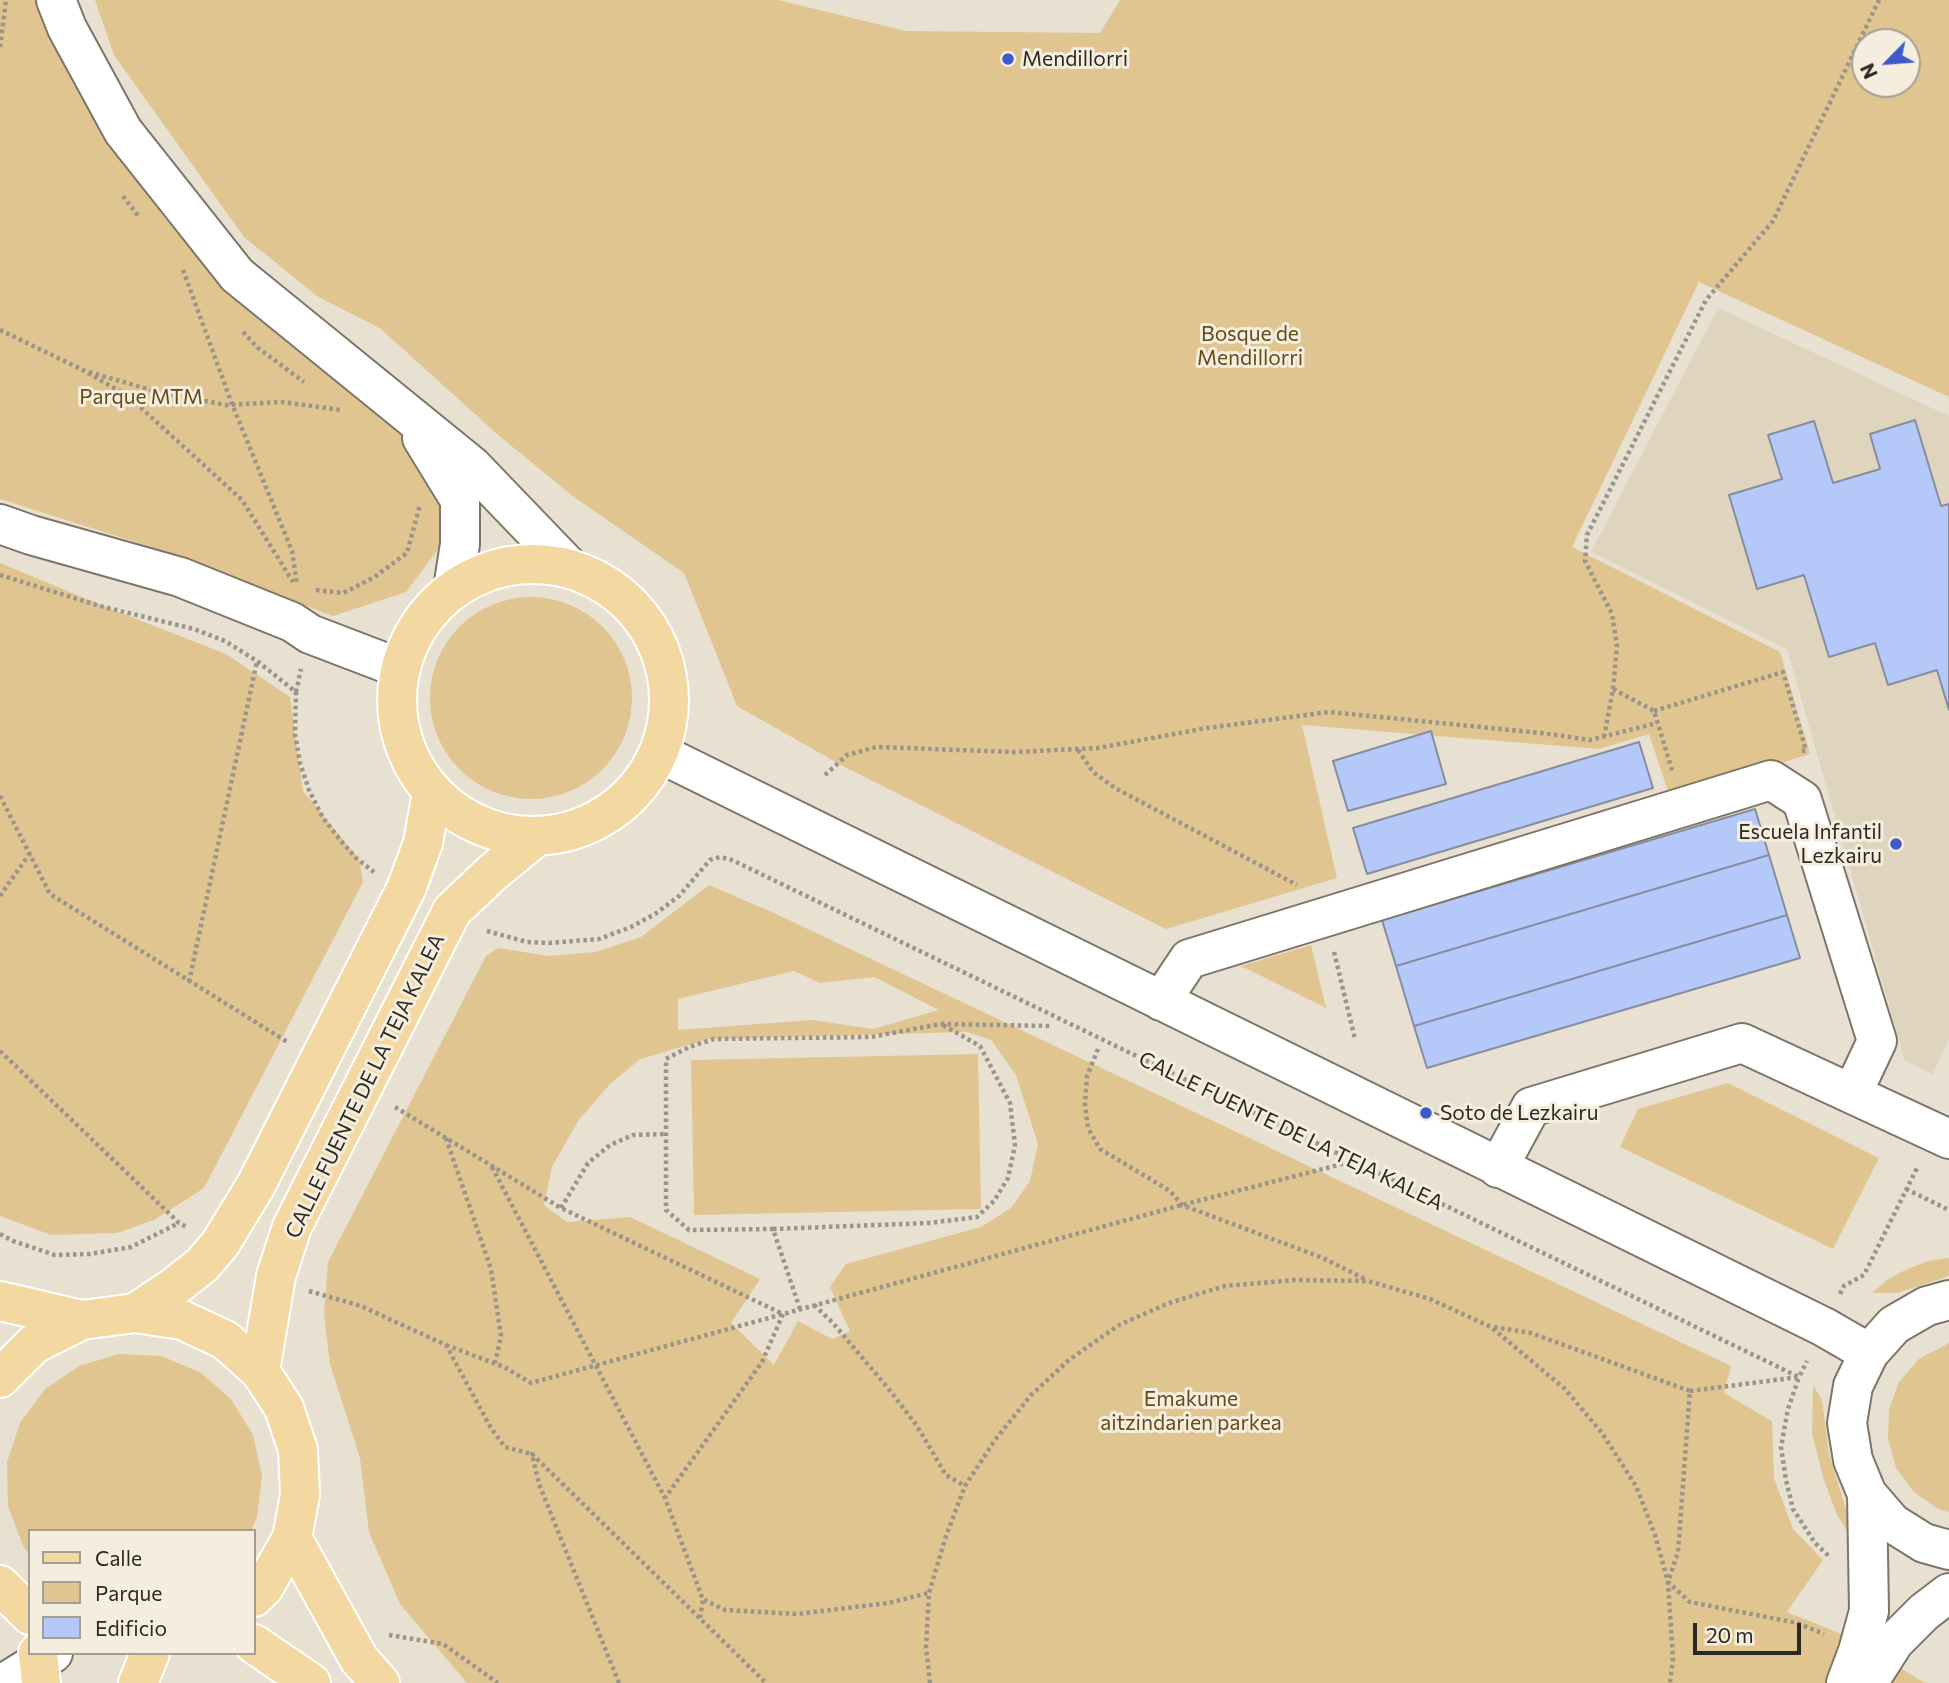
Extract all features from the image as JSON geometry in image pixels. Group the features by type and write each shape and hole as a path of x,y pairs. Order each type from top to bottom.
{"main road":[{"path":"529,563 569,568 611,588 644,621 664,663 668,697 669,708 659,753 639,787 610,814 575,831 536,837 498,833 462,818 432,793 408,756 396,713 400,668 416,629 429,611 453,589 489,570 529,563"},
{"path":"135,1313 202,1265 220,1244 256,1185 392,882 424,843 432,793"},
{"name":"CALLE FUENTE DE LA TEJA KALEA","path":"260,1371 276,1276 292,1227 452,911 536,837"},
{"path":"0,1301 82,1320"},
{"path":"0,1378 34,1344 82,1320 135,1313 182,1320 225,1340 260,1371 284,1408 298,1450 300,1495 292,1538 264,1587 256,1595"},
{"path":"292,1538 369,1671"},
{"path":"0,1585 28,1613"},
{"path":"256,1645 311,1683"},
{"path":"138,1683 149,1655"}],"street":[{"path":"55,0 67,28 123,131 237,275 472,466 569,568"},
{"path":"382,391 426,443 460,500 460,544 453,589"},
{"path":"0,524 180,577 292,621 310,634 400,668"},
{"path":"659,753 1824,1327 1870,1353"},
{"path":"1161,1001 1189,959 1771,780 1802,800 1877,1041 1852,1094"},
{"path":"1498,1168 1531,1107 1742,1043 1942,1136"},
{"path":"1949,1300 1927,1306 1895,1325 1870,1353 1853,1387 1847,1423 1853,1460 1867,1494 1892,1523 1924,1543 1949,1550"},
{"path":"1846,1683 1869,1611 1867,1494"},
{"path":"1868,1683 1894,1642 1924,1612 1949,1593"},
{"path":"4,1683 43,1663"}],"path":[{"path":"0,47 6,0"},
{"path":"1604,737 1613,689 1617,646 1612,614 1585,561 1587,535 1706,300 1773,221 1880,0"},
{"path":"0,330 81,369 128,396 242,500 298,588 292,551 232,404 182,268"},
{"path":"81,369 158,393 232,404 282,402 345,411"},
{"path":"0,575 100,606 194,629 225,641 257,661 296,692 295,734 300,763 309,790 323,818 356,858 392,882"},
{"path":"189,982 257,661"},
{"path":"1613,689 1654,711 1783,672 1806,750 1794,754"},
{"path":"1654,711 1684,807"},
{"path":"825,775 847,755 876,747 1015,752 1098,748 1207,728 1329,712 1590,740 1657,723"},
{"path":"1077,749 1093,772 1115,788 1320,898 1355,1039"},
{"path":"0,896 30,853"},
{"name":"CALLE FUENTE DE LA TEJA KALEA","path":"485,931 527,942 599,939 655,914 679,896 710,860 720,856 732,860 1800,1377"},
{"path":"940,1024 979,1046 1010,1104 1015,1145 1008,1178 994,1201 977,1217 929,1223 689,1230 666,1210 666,1059 689,1047 713,1039 871,1037 940,1024 1051,1026"},
{"path":"1098,1049 1087,1076 1085,1104 1088,1128 1100,1149 1170,1191 1182,1205 1323,1258 1368,1280 1430,1299 1491,1326 1531,1333 1690,1391 1800,1377"},
{"path":"0,1051 179,1223 131,1247 90,1254 55,1255 0,1234"},
{"path":"561,1208 588,1163 610,1145 633,1135 666,1134"},
{"path":"1869,1583 1840,1566 1815,1543 1793,1509 1781,1447 1788,1409 1800,1377 1844,1286 1864,1275 1906,1189 1942,1136"},
{"path":"446,1138 491,1269 501,1336 495,1363"},
{"path":"313,1293 361,1306 446,1345 495,1363 531,1383 1182,1205 1355,1161"},
{"path":"491,1165 665,1498 703,1600 700,1618"},
{"path":"1906,1189 1949,1210"},
{"path":"773,1229 800,1309"},
{"path":"930,1683 926,1647 929,1593 965,1486 995,1440 1031,1395 1069,1360 1119,1325 1169,1303 1225,1286 1295,1280 1368,1280"},
{"path":"814,1305 832,1322 888,1388 917,1426 946,1475 965,1486"},
{"path":"665,1498 762,1362 783,1314"},
{"path":"1491,1326 1565,1389 1602,1433 1636,1486 1655,1535 1668,1582 1673,1658 1670,1683"},
{"path":"446,1345 491,1428 505,1447 532,1454 766,1683"},
{"path":"1668,1582 1678,1552 1690,1391"},
{"path":"532,1454 539,1485 620,1683"},
{"path":"1668,1582 1690,1602 1797,1623 1830,1637"},
{"path":"703,1600 724,1610 798,1614 888,1603 929,1593"},
{"path":"388,1635 443,1644 498,1683"}],"shaded area":[{"name":"Escuela Infantil Lezkairu","path":"1718,308 1949,416 1949,1039 1933,1074 1905,1061 1787,649 1591,552"}],"green space":[{"name":"Parque MTM","path":"0,0 39,0 69,73 163,216 243,302 403,435 440,492 439,548 406,592 333,616 145,545 0,499"},
{"name":"Bosque de Mendillorri","path":"95,0 778,0 906,31 1100,33 1120,0 1949,0 1949,397 1699,282 1572,547 1780,652 1810,754 1670,797 1649,734 1599,749 1302,725 1337,878 1166,929 841,765 737,706 684,573 574,497 498,435 381,329 317,296 244,237 114,55"},
{"path":"0,563 226,654 290,697 303,791 359,859 363,882 204,1188 154,1220 117,1233 51,1235 0,1216"},
{"path":"531,597 570,605 587,614 602,627 615,642 624,659 632,698 624,737 615,754 602,769 587,782 570,791 531,799 492,791 475,782 460,769 447,754 438,737 430,698 438,659 447,642 460,627 475,614 492,605"},
{"name":"Emakume aitzindarien parkea","path":"709,885 774,913 1731,1366 1724,1393 1772,1421 1774,1478 1793,1529 1823,1560 1787,1612 1844,1635 1925,1683 467,1683 400,1604 369,1532 360,1458 330,1364 324,1315 328,1262 486,956 498,948 549,956 596,952 641,937","holes":["794,971 820,983 874,977 939,1010 873,1029 812,1020 678,1030 678,999","967,1032 991,1040 1016,1075 1038,1144 1030,1181 1011,1208 981,1227 846,1264 830,1287 850,1331 832,1339 798,1321 774,1365 731,1323 760,1279 630,1217 567,1222 544,1205 552,1167 578,1121 610,1084 640,1059 708,1039"]},
{"path":"1311,945 1326,1008 1241,966"},
{"path":"978,1054 981,1209 694,1215 691,1060"},
{"path":"1728,1083 1879,1158 1833,1249 1620,1147 1638,1109"},
{"path":"1949,1258 1949,1276 1897,1293 1872,1293 1905,1270 1928,1261"},
{"path":"1949,1343 1949,1512 1938,1509 1914,1492 1896,1468 1888,1439 1889,1410 1899,1382 1919,1359"},
{"path":"119,1354 161,1356 200,1372 231,1399 253,1435 262,1476 257,1517 252,1529 28,1529 28,1552 8,1506 7,1462 20,1423 45,1389 79,1366"},
{"path":"1813,1385 1822,1400 1829,1454 1853,1539 1837,1515 1823,1477 1812,1433"}],"building":[{"path":"1915,420 1941,506 1949,504 1949,710 1937,670 1888,685 1875,643 1829,657 1804,575 1757,589 1729,495 1782,479 1768,435 1814,421 1833,483 1880,469 1870,434"},
{"path":"1431,731 1446,784 1348,811 1333,761"},
{"path":"1639,742 1653,788 1367,874 1353,828"},
{"path":"1755,809 1769,855 1396,966 1382,920"},
{"path":"1769,855 1787,915 1414,1026 1396,966"},
{"path":"1787,915 1800,958 1427,1068 1414,1026"}],"place":[{"name":"Mendillorri","path":"1008,59"},
{"name":"Escuela Infantil Lezkairu","path":"1896,844"},
{"name":"Soto de Lezkairu","path":"1426,1113"}]}
